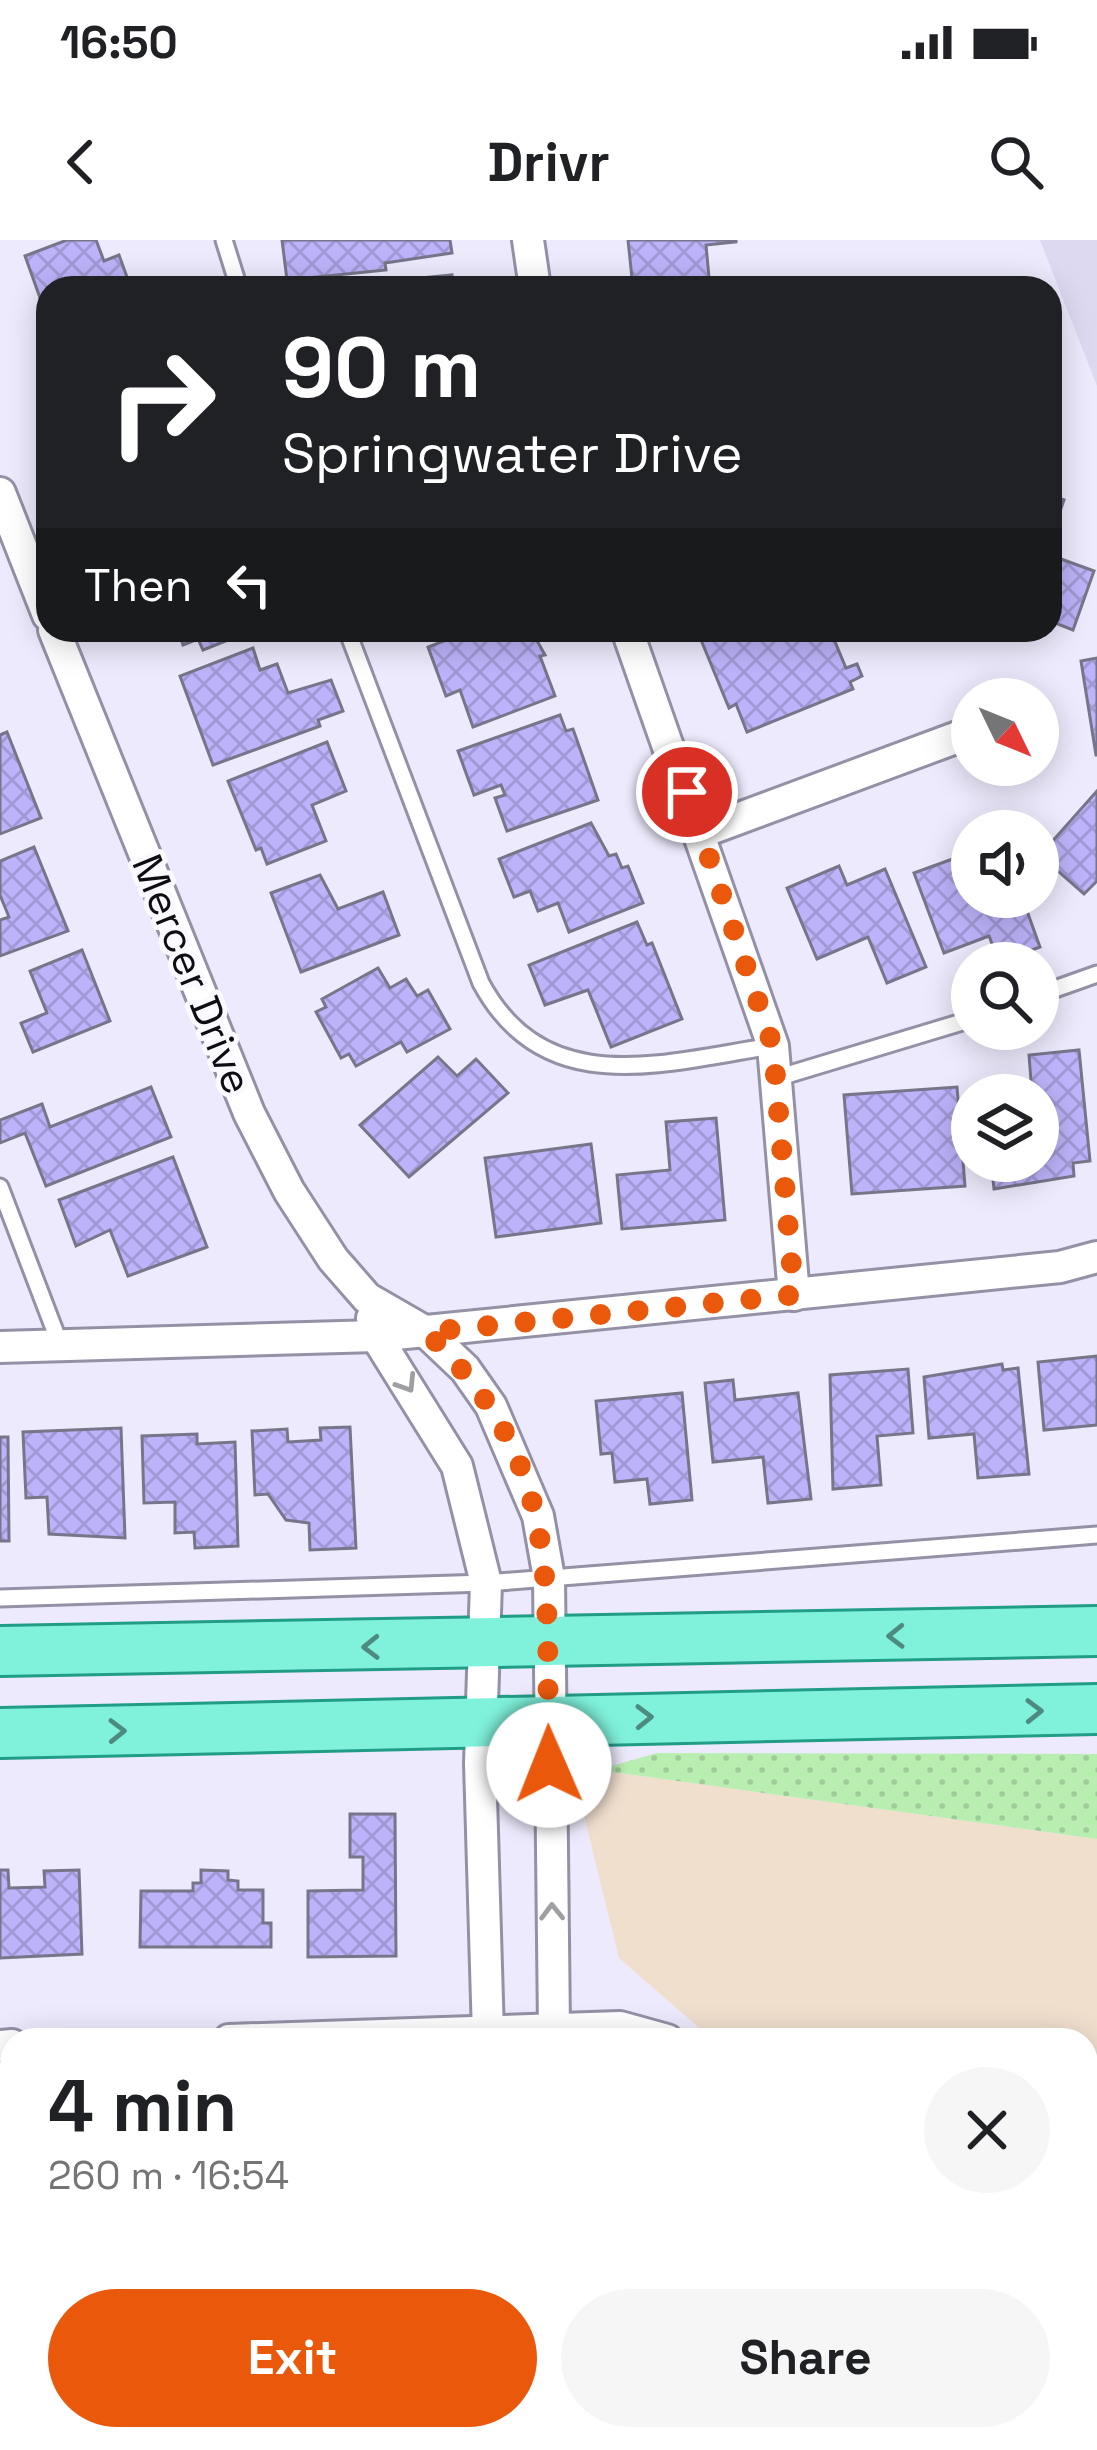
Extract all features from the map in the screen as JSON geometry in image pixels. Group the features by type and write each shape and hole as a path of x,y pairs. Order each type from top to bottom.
{"main road":[{"path":"0,1651 1097,1631"},
{"path":"0,1733 1097,1709"}],"street":[{"path":"528,240 533,276"},
{"path":"0,493 36,584"},
{"name":"Mercer Drive","path":"59,642 249,1113 290,1191 333,1258 368,1298 426,1332 465,1369 512,1444 538,1516 548,1578 554,2028"},
{"path":"631,642 702,832 777,1062 794,1295"},
{"path":"702,832 951,740"},
{"path":"0,1347 426,1332 1060,1268 1097,1257"},
{"name":"Mercer Drive","path":"368,1298 376,1336 457,1466 486,1583 488,1645 480,1763 488,2028"}],"lane":[{"path":"224,240 235,276"},
{"path":"351,642 481,983 512,1030 587,1065 627,1066 777,1062 951,1024"},
{"path":"1059,988 1097,974"},
{"path":"0,1187 62,1348"},
{"path":"0,1598 486,1583 1097,1535"}],"shaded area":[{"path":"1040,240 1097,240 1097,386 1062,296 1062,276 1054,276"},
{"path":"598,1770 1097,1839 1097,2028 699,2028 619,1958 581,1803"}],"green space":[{"path":"657,1753 1097,1754 1097,1839 598,1770"}],"building":[{"path":"67,240 96,240 104,261 119,255 127,276 36,276 36,287 25,256"},
{"path":"282,240 450,240 452,253 385,263 386,270 286,276"},
{"path":"628,240 736,240 706,245 709,276 632,276"},
{"path":"1062,559 1094,571 1073,630 1062,626"},
{"path":"199,642 223,642 203,650"},
{"path":"441,642 538,642 555,696 473,727 460,690 446,696 428,647"},
{"path":"702,642 835,642 846,668 857,664 862,676 850,682 853,689 747,732 736,704 729,708"},
{"path":"253,648 260,670 277,664 288,693 331,680 343,711 318,720 320,726 213,765 180,676"},
{"path":"1097,658 1097,755 1096,755 1081,661"},
{"path":"560,715 566,731 573,729 598,800 507,831 495,798 505,795 501,785 474,795 458,751"},
{"path":"7,732 41,818 0,834 0,735"},
{"path":"327,742 346,791 312,805 326,841 267,864 261,848 256,850 228,781"},
{"path":"1097,791 1097,881 1084,894 1059,872 1059,834"},
{"path":"591,823 609,856 616,854 622,868 628,866 643,903 569,932 558,903 538,911 530,891 514,897 499,859"},
{"path":"34,847 68,931 0,956 0,920 9,917 0,895 0,861"},
{"path":"951,860 951,918 1030,918 1038,942 991,942 989,936 951,942 951,950 944,953 914,873"},
{"path":"839,866 847,885 885,869 926,967 887,983 868,937 817,959 787,888"},
{"path":"320,875 338,909 383,892 399,935 301,972 271,893"},
{"path":"637,922 647,945 652,943 682,1019 611,1047 588,990 545,1005 529,965"},
{"path":"82,950 110,1021 33,1052 21,1023 47,1013 30,971"},
{"path":"378,968 390,988 406,979 417,996 428,990 450,1029 407,1052 401,1042 356,1066 349,1054 341,1058 316,1012 326,1007 322,999"},
{"path":"1079,1050 1090,1161 1073,1163 1074,1176 1059,1178 1059,1074 1030,1074 1029,1055"},
{"path":"438,1057 457,1076 476,1059 508,1093 409,1177 360,1125"},
{"path":"151,1087 171,1137 46,1186 25,1133 0,1143 0,1120 42,1104 50,1127"},
{"path":"951,1087 951,1182 965,1182 965,1186 852,1194 844,1095"},
{"path":"716,1118 725,1220 622,1229 617,1175 670,1170 666,1122"},
{"path":"591,1144 601,1223 496,1237 485,1158"},
{"path":"173,1157 207,1247 128,1276 110,1230 76,1246 59,1200"},
{"path":"993,1182 1037,1182 994,1189"},
{"path":"1097,1356 1097,1425 1044,1430 1038,1362"},
{"path":"1002,1364 1003,1370 1018,1368 1029,1474 978,1478 974,1434 929,1438 924,1377"},
{"path":"908,1369 913,1433 877,1436 881,1485 833,1489 830,1375"},
{"path":"733,1380 735,1400 798,1393 811,1499 768,1503 763,1457 713,1462 705,1383"},
{"path":"682,1393 692,1500 650,1504 647,1479 615,1482 612,1453 601,1454 596,1401"},
{"path":"350,1427 356,1548 310,1550 309,1523 286,1520 268,1494 255,1495 252,1431 287,1429 288,1442 321,1440 320,1428"},
{"path":"121,1428 125,1538 49,1534 47,1497 26,1498 23,1432"},
{"path":"197,1434 197,1444 235,1442 238,1546 195,1548 194,1532 175,1533 175,1502 144,1503 142,1436"},
{"path":"0,1437 8,1437 9,1541 0,1541"},
{"path":"350,1814 395,1814 396,1956 308,1957 308,1891 363,1890 363,1857 350,1857"},
{"path":"0,1870 8,1870 9,1888 45,1887 44,1871 79,1870 82,1954 0,1958"},
{"path":"201,1870 228,1871 228,1880 238,1881 238,1890 263,1890 263,1923 271,1923 271,1947 140,1947 141,1891 193,1891 193,1883 201,1883"}],"route":[{"path":"549,1765 548,1578 538,1516 512,1444 491,1406 465,1369 426,1332 794,1295 780,1077 687,792"}]}
